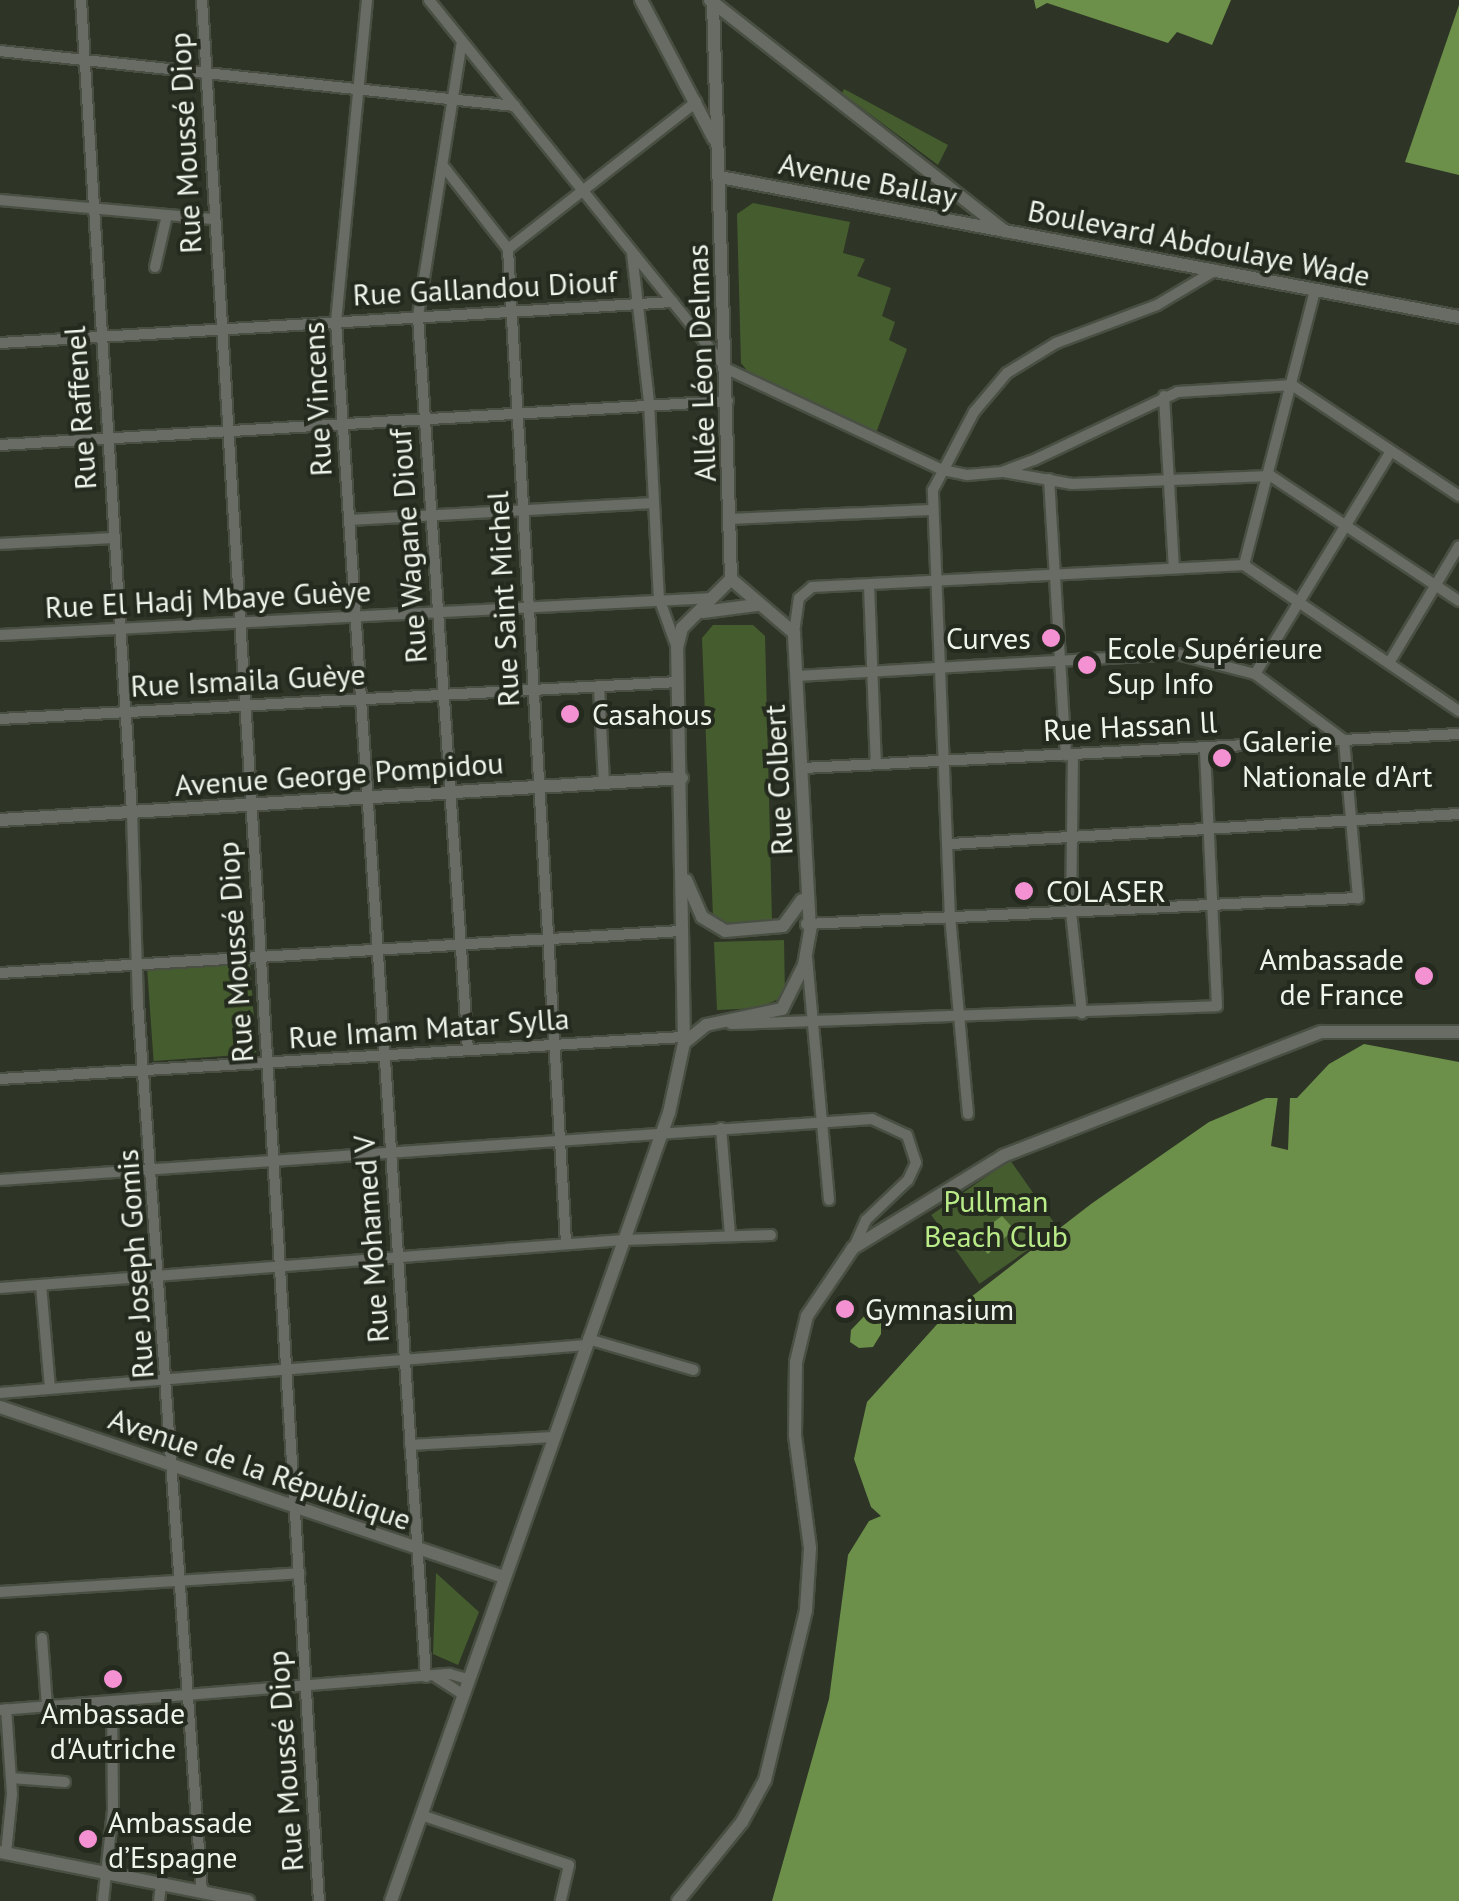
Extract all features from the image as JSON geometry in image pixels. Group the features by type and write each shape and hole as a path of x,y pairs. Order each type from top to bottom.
{"street":[{"name":"Rue Raffenel","path":"81,0 132,812"},
{"name":"Rue Moussé Diop","path":"202,0 319,1901"},
{"name":"Rue Vincens","path":"366,797 336,322 354,89 367,0"},
{"path":"429,0 728,369 942,470 1002,472 1049,479 1271,476 1459,602"},
{"path":"642,0 717,146"},
{"name":"Allée Léon Delmas","path":"711,2 728,369 731,579"},
{"name":"Boulevard Abdoulaye Wade","path":"711,2 1007,233 1459,318"},
{"name":"Rue Wagane Diouf","path":"462,41 418,318 468,1050"},
{"path":"0,51 515,106"},
{"path":"444,167 508,249 696,102"},
{"name":"Avenue Ballay","path":"720,176 1007,233"},
{"path":"0,200 215,219"},
{"path":"155,267 167,215"},
{"name":"Rue Saint Michel","path":"508,249 566,1244"},
{"path":"392,1900 662,1132 683,1040 681,931 685,879 676,648 659,598 650,403 632,252"},
{"path":"968,1114 950,918 951,844 930,510 933,490 988,393 1031,355 1157,304 1217,270"},
{"path":"1244,566 1271,476 1315,290"},
{"name":"Rue Gallandou Diouf","path":"0,343 673,302"},
{"path":"1002,472 1164,396 1292,385 1459,496"},
{"path":"1164,396 1174,567"},
{"path":"0,444 728,401"},
{"path":"1255,674 1302,604 1391,451"},
{"path":"1049,479 1070,754 1072,912 1082,1013"},
{"path":"348,520 654,503"},
{"path":"730,519 930,510"},
{"path":"0,544 114,538"},
{"path":"1388,663 1459,546"},
{"path":"676,648 682,628 731,579 794,633 803,592 1055,574 1244,566 1459,712"},
{"path":"869,585 876,764"},
{"name":"Rue El Hadj Mbaye Guèye","path":"0,635 714,598"},
{"path":"696,615 757,605"},
{"name":"Rue Colbert","path":"794,633 809,868 807,952"},
{"path":"798,676 1177,654 1255,674 1344,740 1358,898 1352,902 805,924"},
{"name":"Rue Ismaila Guèye","path":"0,718 678,682"},
{"path":"599,687 604,782"},
{"name":"Rue Hassan ll","path":"803,768 1459,734"},
{"path":"683,1040 706,1026 731,1024 814,1025 1217,1006 1209,907 1205,747"},
{"name":"Avenue George Pompidou","path":"0,820 682,778"},
{"name":"Rue Mohamed V","path":"366,797 417,1548 431,1677"},
{"name":"Rue Joseph Gomis","path":"132,812 144,1070 202,1892"},
{"path":"951,844 1459,814"},
{"path":"685,879 708,924 766,930 797,912 809,868"},
{"path":"0,972 681,931"},
{"path":"731,1024 782,1009 807,952"},
{"path":"807,952 829,1200"},
{"path":"853,1248 1004,1156 1322,1032 1459,1032"},
{"name":"Rue Imam Matar Sylla","path":"0,1080 683,1040"},
{"path":"0,1180 822,1121 887,1122 907,1135 916,1153 908,1180 866,1220 853,1248 807,1316 796,1362 795,1435 810,1548 806,1610 765,1780 742,1822 678,1901"},
{"path":"721,1128 730,1236"},
{"path":"0,1288 623,1240 771,1235"},
{"path":"41,1285 50,1387"},
{"path":"0,1392 587,1342 694,1370"},
{"name":"Avenue de la République","path":"0,1407 504,1577"},
{"path":"410,1445 553,1437"},
{"path":"0,1592 299,1573"},
{"path":"42,1638 47,1706"},
{"path":"248,1901 3,1853 11,1778 3,1710 431,1677 468,1679"},
{"path":"431,1677 462,1694"},
{"path":"103,1901 112,1701"},
{"path":"11,1778 65,1782"},
{"path":"424,1816 570,1865 561,1901"},
{"path":"159,1901 161,1884"}],"green space":[{"path":"844,89 948,145 938,165 842,93"},
{"path":"753,203 850,222 843,253 865,259 857,276 891,288 882,316 895,322 889,340 907,349 876,433 754,379 741,363 737,214"},
{"path":"713,625 753,625 765,636 772,921 722,923 713,916 702,638"},
{"path":"784,940 785,996 759,1008 717,1010 714,942"},
{"path":"250,963 256,1054 154,1061 147,970"},
{"name":"Pullman Beach Club","path":"1010,1160 1058,1229 980,1284 931,1215"},
{"path":"436,1573 479,1612 458,1665 433,1654"}],"shaded area":[{"path":"1034,0 1231,0 1212,45 1177,32 1168,43 1047,3 1036,9"},
{"path":"1459,5 1459,175 1405,162"},
{"path":"1364,1044 1459,1062 1459,1901 772,1901 829,1699 848,1555 869,1521 881,1516 871,1507 854,1459 867,1402 940,1321 1091,1204 1209,1122 1266,1098 1297,1098 1329,1064"},
{"path":"1002,1216 1014,1229 988,1254 972,1238"},
{"path":"872,1308 881,1314 881,1334 873,1347 859,1348 850,1342 851,1330"}],"pier":[{"path":"1278,1096 1290,1097 1288,1150 1271,1146"}],"place":[{"name":"Curves","path":"1051,638"},
{"name":"Ecole Supérieure Sup Info","path":"1087,665"},
{"name":"Casahous","path":"570,714"},
{"name":"Galerie Nationale d'Art","path":"1222,758"},
{"name":"COLASER","path":"1024,891"},
{"name":"Ambassade de France","path":"1424,976"},
{"name":"Gymnasium","path":"845,1309"},
{"name":"Ambassade d'Autriche","path":"113,1679"},
{"name":"Ambassade d’Espagne","path":"88,1839"}]}
